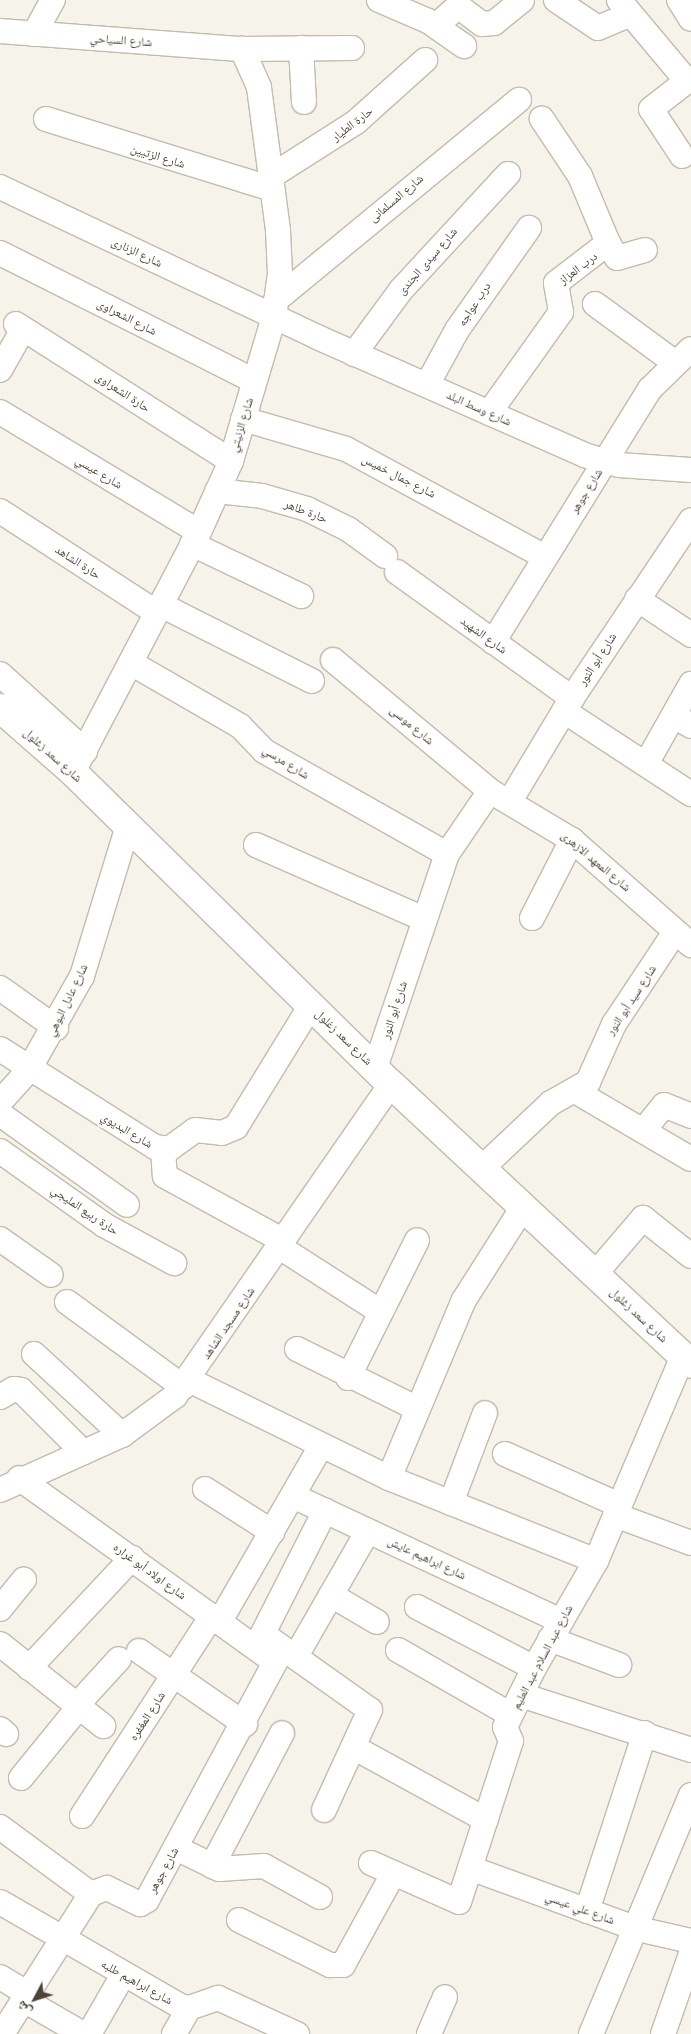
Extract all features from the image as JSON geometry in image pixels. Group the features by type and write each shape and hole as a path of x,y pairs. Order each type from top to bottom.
{"street":[{"path":"34,34 53,0"},
{"path":"379,0 436,26 464,46"},
{"path":"436,26 458,6 482,24 494,23 522,0"},
{"path":"556,0 598,28 624,7 689,80 651,109 682,156"},
{"path":"679,0 691,19"},
{"name":"شارع السياحي","path":"0,31 242,49 352,48"},
{"path":"301,48 304,102"},
{"name":"شارع الزنيتي","path":"79,761 195,538 230,461 275,308 280,273 259,87 242,49"},
{"name":"حارة الطيار","path":"271,183 356,122 425,60"},
{"name":"شارع المسلمانى","path":"275,308 519,100"},
{"name":"شارع الزتيين","path":"46,119 271,183"},
{"name":"درب العزاز","path":"489,412 561,312 556,283 608,243 580,176 542,119"},
{"name":"شارع سيدى الجندى","path":"354,354 401,290 508,174"},
{"name":"شارع الزنارى","path":"0,187 275,308"},
{"name":"درب عواجه","path":"427,385 462,323 529,228"},
{"path":"608,243 617,258 645,250"},
{"name":"شارع الشعراوى","path":"0,253 254,381"},
{"path":"595,304 682,356"},
{"name":"شارع وسط البلد","path":"275,308 354,354 604,462 691,470"},
{"name":"حارة الشعراوى","path":"0,370 20,326 230,461"},
{"name":"شارع جوهر","path":"493,642 650,389 682,356"},
{"name":"شارع عيسي","path":"0,412 195,538 301,596"},
{"name":"شارع جمال خميس","path":"243,419 346,449 545,557"},
{"name":"حارة طاهر","path":"217,491 262,496 307,509 348,529 391,564"},
{"name":"حارة الشاهد","path":"0,511 159,609 312,680"},
{"name":"شارع أبو النور","path":"383,1076 424,918 447,854 500,796 568,704 691,520"},
{"name":"شارع الشهيد","path":"391,564 493,642 568,704"},
{"path":"637,599 691,635"},
{"name":"شارع موسى","path":"333,660 500,796"},
{"name":"شارع مرسي","path":"131,663 240,726 264,751 447,854"},
{"name":"شارع سعد زغلول","path":"0,674 79,761 128,826 383,1076 687,1360"},
{"path":"646,764 682,721 691,684"},
{"path":"568,704 646,764 691,794"},
{"name":"شارع سعد زغلول","path":"0,708 79,761"},
{"name":"شارع المعهد الازهرى","path":"500,796 572,840 683,938"},
{"name":"شارع عادل البوهي","path":"0,1102 28,1071 56,1028 82,976 128,826"},
{"path":"532,918 572,840"},
{"path":"256,845 424,918"},
{"name":"شارع سيد أبو النور","path":"482,1168 551,1103 575,1091 593,1074 614,1024 683,938"},
{"path":"0,988 56,1028"},
{"name":"شارع البديوي","path":"0,1049 28,1071 163,1150 195,1130 222,1133 236,1127 311,1005"},
{"name":"شارع مسجد الشاهد","path":"10,1484 122,1434 186,1384 280,1243 383,1076"},
{"path":"575,1091 691,1159"},
{"path":"643,1131 664,1105 691,1116"},
{"path":"0,1114 128,1205"},
{"path":"163,1150 165,1176 280,1243 380,1312"},
{"name":"حارة ربيع المليجي","path":"0,1151 104,1225 174,1262"},
{"path":"390,1478 464,1300 523,1207"},
{"path":"595,1274 644,1218 691,1256"},
{"path":"0,1239 51,1275"},
{"path":"348,1378 417,1240"},
{"path":"67,1302 186,1384 390,1478 596,1560"},
{"path":"297,1349 348,1378 418,1409"},
{"path":"34,1354 122,1434"},
{"name":"شارع عبد السلام عبد العليم","path":"371,1863 456,1903 470,1868 511,1741 505,1727 534,1668 596,1560 617,1510 687,1360"},
{"path":"0,1397 14,1389 21,1390 83,1452"},
{"path":"452,1503 485,1413"},
{"name":"شارع المغفره","path":"82,1816 174,1675 216,1618 272,1532 321,1446"},
{"path":"505,1454 617,1510 691,1543"},
{"name":"شارع اولاد أبو غراره","path":"10,1484 132,1558 216,1618 260,1640 275,1662 274,1667"},
{"path":"205,1489 272,1532"},
{"name":"شارع ابراهيم عايش","path":"293,1496 368,1531 619,1665"},
{"path":"324,1810 355,1748 370,1710 296,1656 260,1640 325,1510"},
{"path":"296,1656 368,1531"},
{"path":"29,1668 132,1558"},
{"path":"0,1609 24,1579"},
{"path":"331,1595 377,1622"},
{"path":"417,1607 534,1668"},
{"path":"0,1644 103,1726"},
{"path":"398,1650 516,1705 645,1733 691,1750"},
{"path":"20,1778 78,1706 129,1655 174,1675 245,1724"},
{"name":"شارع جوهر","path":"92,1894 107,1888 145,1902 245,1724 274,1667"},
{"path":"212,1866 282,1733"},
{"path":"587,1911 645,1733"},
{"path":"355,1748 486,1820"},
{"path":"591,2034 638,1929 691,1794"},
{"path":"0,1827 92,1894 2,2034"},
{"path":"176,1848 212,1866 228,1870 264,1866 320,1897"},
{"name":"شارع علي عيسي","path":"470,1868 638,1929 691,1941"},
{"path":"239,1920 330,1965 343,1965 393,1874"},
{"name":"شارع ابراهيم طلبه","path":"0,1902 61,1941 123,1975 182,2026 218,1998 297,2034"},
{"path":"663,2034 691,1954"},
{"path":"89,2034 123,1975"},
{"path":"0,1977 26,1997 83,2034"},
{"path":"429,2034 446,1997"}]}
